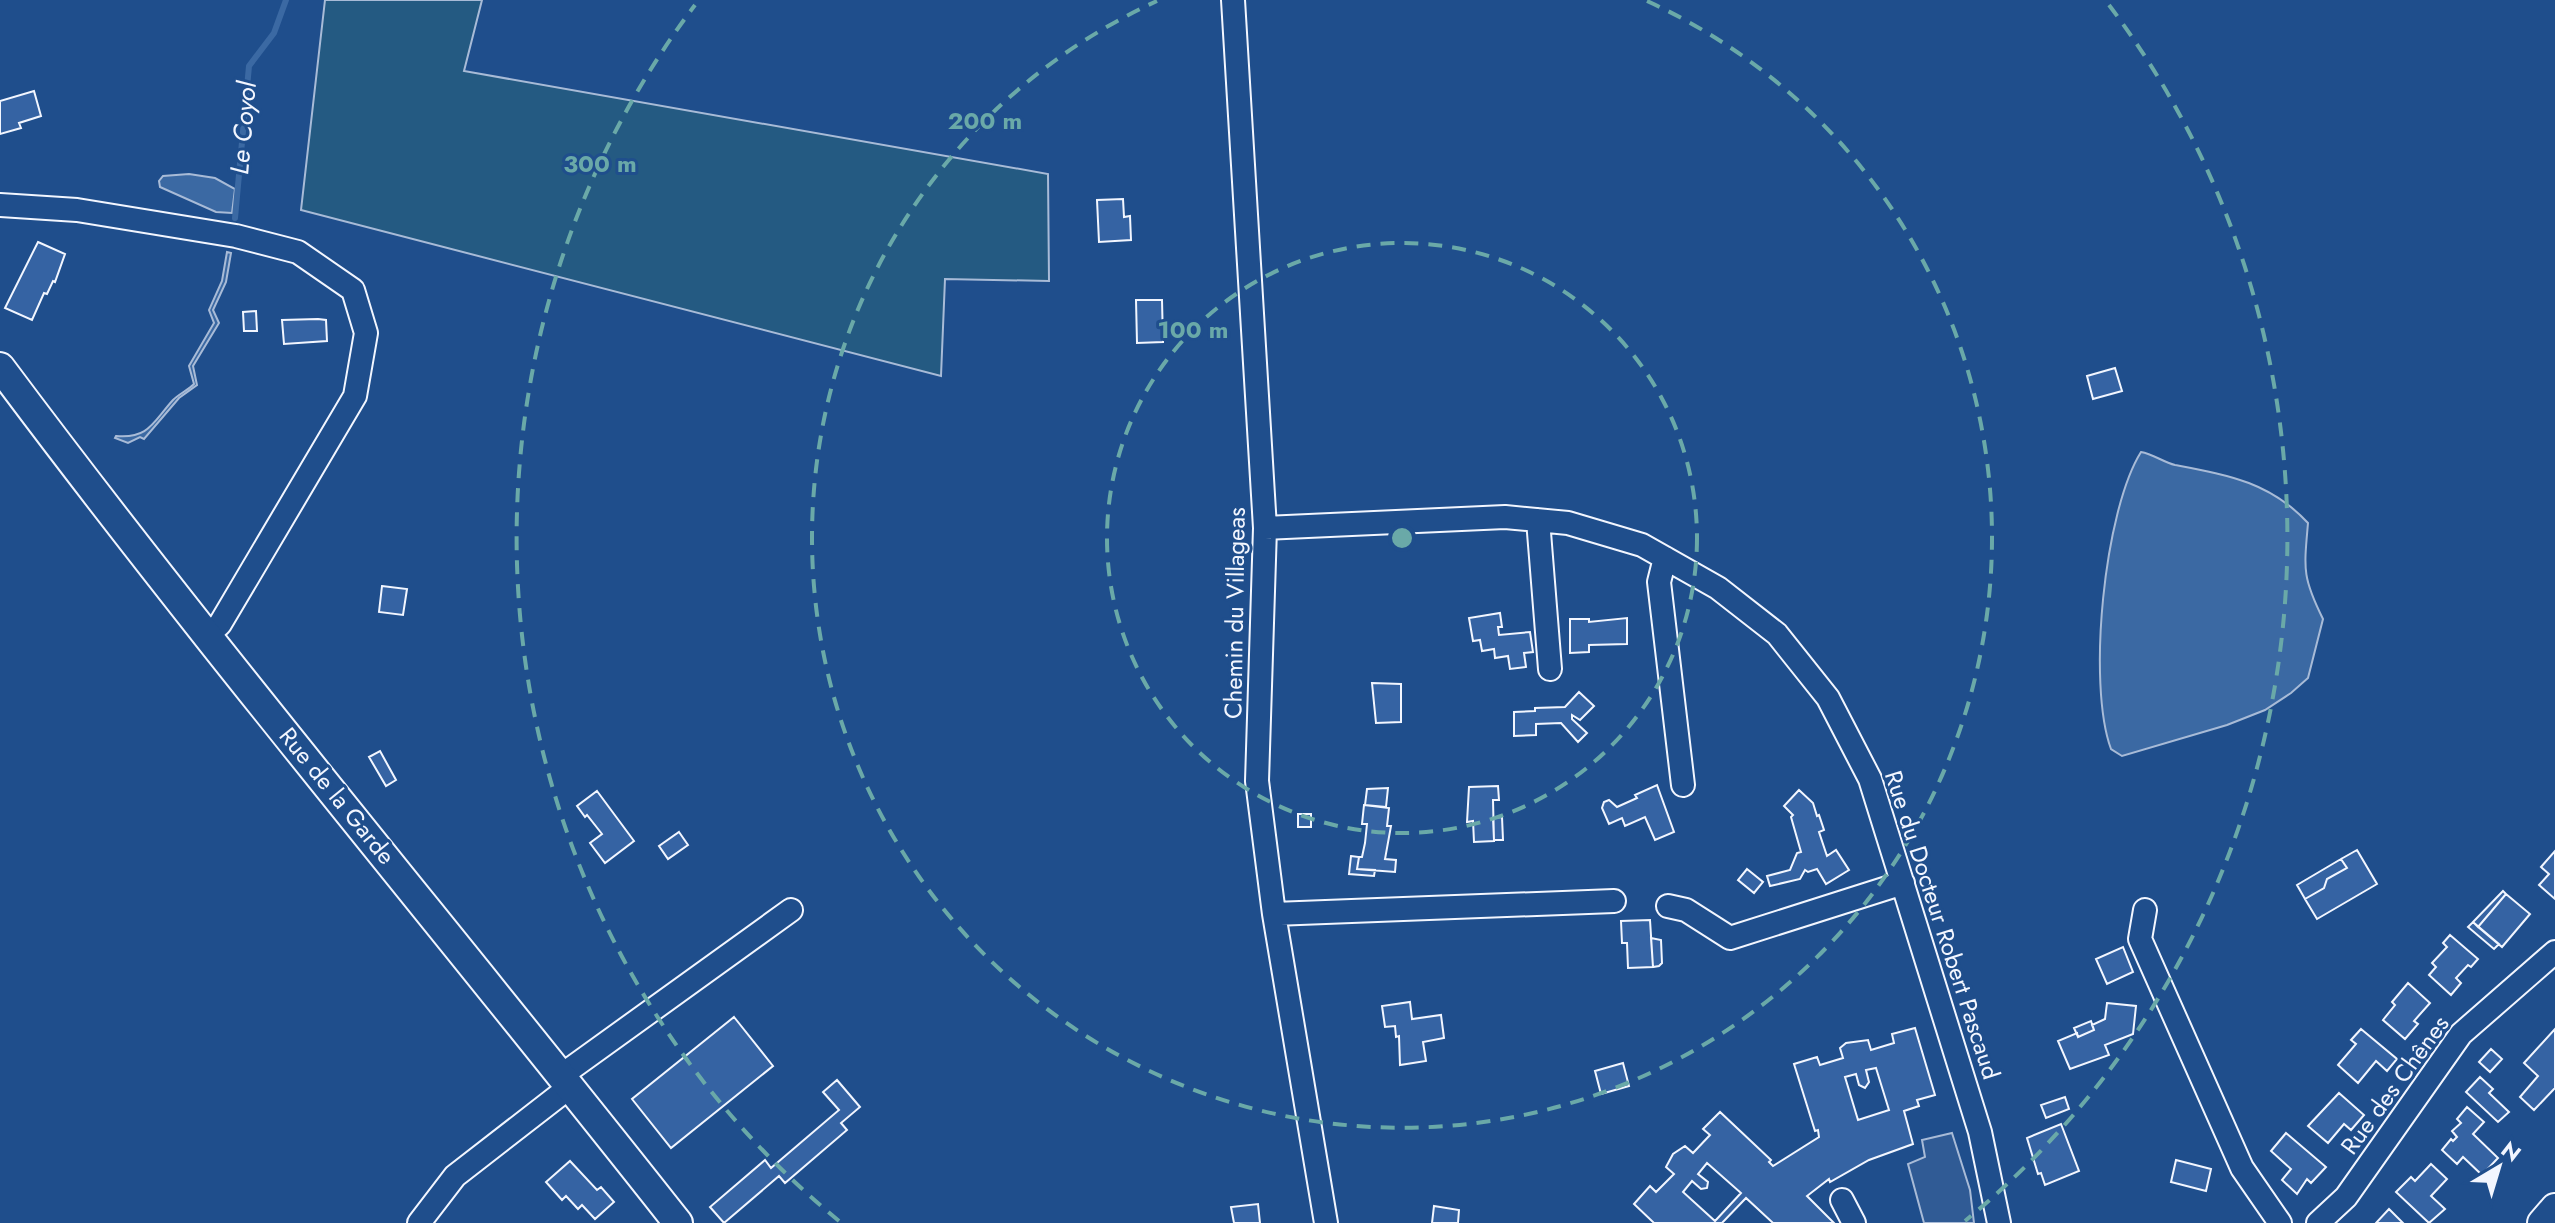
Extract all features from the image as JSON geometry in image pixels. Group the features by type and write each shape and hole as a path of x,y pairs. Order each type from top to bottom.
{"main road":[{"name":"Rue de la Garde","path":"0,367 207,636 678,1223"},
{"path":"2542,1223 2555,1208"}],"street":[{"name":"Chemin du Villageas","path":"1233,0 1265,528 1257,781 1274,914 1326,1223"},
{"path":"0,205 77,210 236,236 298,252 353,290 366,333 355,396 220,624 207,636"},
{"name":"Rue du Docteur Robert Pascaud","path":"1265,528 1505,517 1568,523 1628,541 1665,558 1718,588 1777,634 1828,698 1870,779 1980,1132 1999,1223"},
{"path":"1538,520 1550,669"},
{"path":"1665,558 1659,582 1683,785"},
{"path":"1668,906 1686,910 1730,938 1903,883"},
{"path":"1274,914 1614,901"},
{"path":"419,1223 455,1176 566,1080 791,910"},
{"path":"2145,910 2140,939 2242,1168 2280,1223"},
{"name":"Rue des Chênes","path":"2318,1223 2346,1197 2461,1034 2555,952"},
{"path":"1842,1200 1854,1223"}],"shaded area":[{"path":"325,0 482,0 464,71 1048,174 1049,281 945,279 941,376 301,210"},
{"path":"189,174 215,178 235,189 232,213 216,212 160,187 159,181 163,176"},
{"path":"227,252 231,253 226,282 213,310 219,323 193,366 197,385 179,398 144,439 140,437 128,443 115,438 143,432 173,400 194,384 189,366 214,323 209,310 222,281"},
{"path":"2141,452 2175,465 2247,482 2294,509 2308,523 2306,572 2311,593 2323,619 2308,678 2291,693 2265,710 2227,725 2122,756 2111,749 2104,720 2100,642 2103,598 2117,514"},
{"path":"1952,1133 1970,1190 1974,1223 1924,1223 1908,1164 1925,1157 1922,1140"}],"building":[{"path":"34,91 41,116 19,123 21,128 0,134 0,101"},
{"path":"1123,199 1124,217 1130,216 1131,240 1099,242 1097,200"},
{"path":"38,242 65,254 55,282 47,294 44,293 32,320 5,308"},
{"path":"1136,300 1162,300 1163,342 1137,343"},
{"path":"256,311 257,331 244,331 243,312"},
{"path":"282,320 326,320 327,341 284,344"},
{"path":"2115,368 2122,391 2093,399 2087,376"},
{"path":"382,586 407,589 403,615 379,612"},
{"path":"1500,613 1502,627 1498,627 1499,635 1530,632 1533,652 1524,653 1526,667 1510,669 1508,656 1495,658 1494,649 1482,651 1480,640 1473,641 1469,618"},
{"path":"1627,618 1627,644 1589,645 1589,652 1570,653 1570,619 1589,619 1589,622"},
{"path":"1372,683 1401,684 1401,722 1376,723"},
{"path":"1579,692 1594,706 1580,720 1572,715 1572,719 1587,733 1578,742 1561,723 1536,724 1536,735 1514,736 1514,712 1565,707"},
{"path":"380,751 396,780 386,786 369,757"},
{"path":"1657,785 1674,832 1655,840 1645,817 1625,826 1622,818 1609,824 1602,808 1604,802 1609,800 1617,807"},
{"path":"1498,786 1499,800 1493,800 1494,841 1474,842 1473,821 1467,822 1469,787"},
{"path":"1388,788 1386,807 1365,805 1367,789"},
{"path":"1799,790 1813,803 1819,815 1824,830 1819,832 1827,856 1836,850 1849,870 1826,884 1817,869 1805,870 1800,879 1770,886 1767,876 1790,870 1797,853 1801,852 1793,815 1784,806"},
{"path":"597,791 634,841 605,863 590,843 602,834 577,806"},
{"path":"1364,805 1389,808 1387,826 1391,826 1385,859 1396,860 1395,872 1357,869 1365,843 1367,824 1362,824"},
{"path":"1298,814 1311,814 1311,827 1298,827"},
{"path":"1502,817 1503,840 1494,840 1493,818"},
{"path":"679,832 688,845 668,859 659,846"},
{"path":"2357,850 2377,884 2317,919 2305,899 2324,888 2327,879 2347,868 2341,859"},
{"path":"2555,851 2555,899 2539,885 2549,874 2541,867"},
{"path":"1351,856 1359,857 1357,869 1375,870 1374,876 1349,874"},
{"path":"2341,859 2347,868 2327,879 2324,888 2305,899 2297,885"},
{"path":"1747,869 1763,882 1754,893 1738,880"},
{"path":"2503,891 2506,894 2478,927 2473,922"},
{"path":"2506,894 2530,914 2502,947 2478,927"},
{"path":"1650,920 1653,967 1628,968 1627,943 1622,943 1621,921"},
{"path":"2473,922 2499,944 2494,949 2468,927"},
{"path":"2450,935 2478,959 2456,978 2461,983 2451,995 2429,975 2436,967 2432,963 2447,947 2443,943"},
{"path":"1651,938 1661,940 1662,963 1659,966 1653,967"},
{"path":"2123,947 2133,972 2107,984 2096,959"},
{"path":"2408,983 2430,1003 2414,1021 2418,1024 2405,1039 2383,1020 2395,1005 2392,1002"},
{"path":"1410,1002 1412,1019 1441,1015 1444,1038 1423,1042 1426,1061 1400,1065 1399,1036 1396,1037 1395,1026 1385,1027 1382,1006"},
{"path":"2107,1003 2136,1006 2133,1034 2105,1045 2109,1055 2070,1069 2058,1041 2094,1030 2092,1025 2105,1019"},
{"path":"734,1017 773,1066 671,1148 632,1099"},
{"path":"2091,1021 2094,1030 2078,1037 2074,1028"},
{"path":"1915,1028 1935,1095 1917,1100 1919,1106 1904,1111 1913,1144 1869,1160 1830,1182 1829,1179 1807,1196 1834,1223 1773,1223 1746,1198 1722,1223 1654,1223 1634,1204 1650,1186 1656,1192 1674,1174 1666,1167 1673,1154 1685,1146 1693,1153 1710,1135 1703,1129 1720,1112 1771,1160 1769,1162 1773,1166 1819,1137 1794,1064 1817,1057 1820,1065 1843,1058 1840,1048 1846,1043 1868,1040 1871,1050 1894,1043 1892,1034","holes":["1876,1068 1889,1110 1858,1120 1845,1077 1856,1074 1859,1085 1865,1088 1869,1082 1866,1070","1707,1163 1741,1193 1715,1221 1683,1192 1692,1181 1701,1189 1707,1188 1708,1182 1698,1174"]},
{"path":"2361,1029 2397,1059 2387,1071 2376,1061 2358,1083 2338,1065 2356,1044 2351,1040"},
{"path":"2555,1029 2555,1088 2534,1110 2520,1097 2538,1076 2524,1063"},
{"path":"2491,1049 2502,1059 2490,1072 2479,1062"},
{"path":"1623,1063 1629,1086 1601,1094 1595,1071"},
{"path":"2480,1077 2493,1089 2489,1093 2509,1112 2498,1122 2466,1092"},
{"path":"837,1080 860,1107 841,1123 847,1130 785,1183 779,1176 724,1223 710,1207 765,1160 771,1168 839,1110 823,1092"},
{"path":"2339,1093 2364,1115 2351,1130 2344,1124 2328,1143 2308,1126"},
{"path":"2065,1097 2069,1109 2046,1118 2041,1105"},
{"path":"2467,1107 2484,1122 2473,1134 2498,1158 2482,1175 2463,1157 2457,1164 2442,1150 2451,1139 2453,1141 2457,1137 2452,1131 2461,1123 2457,1119"},
{"path":"2061,1124 2079,1171 2045,1185 2041,1173 2038,1174 2027,1138"},
{"path":"2286,1133 2326,1167 2311,1183 2307,1179 2297,1194 2282,1180 2291,1169 2271,1151"},
{"path":"2176,1160 2211,1169 2206,1191 2171,1182"},
{"path":"570,1161 597,1190 601,1187 614,1202 595,1219 582,1205 578,1209 566,1196 562,1200 546,1182"},
{"path":"2431,1164 2447,1179 2431,1196 2445,1209 2429,1223 2396,1192 2411,1177 2415,1181"},
{"path":"1258,1204 1260,1223 1234,1223 1231,1207"},
{"path":"1434,1206 1459,1210 1458,1223 1432,1223"},
{"path":"2389,1209 2403,1223 2376,1223"}],"waterway":[{"name":"Le Coyol","path":"235,218 249,66 274,33 286,0"}]}
